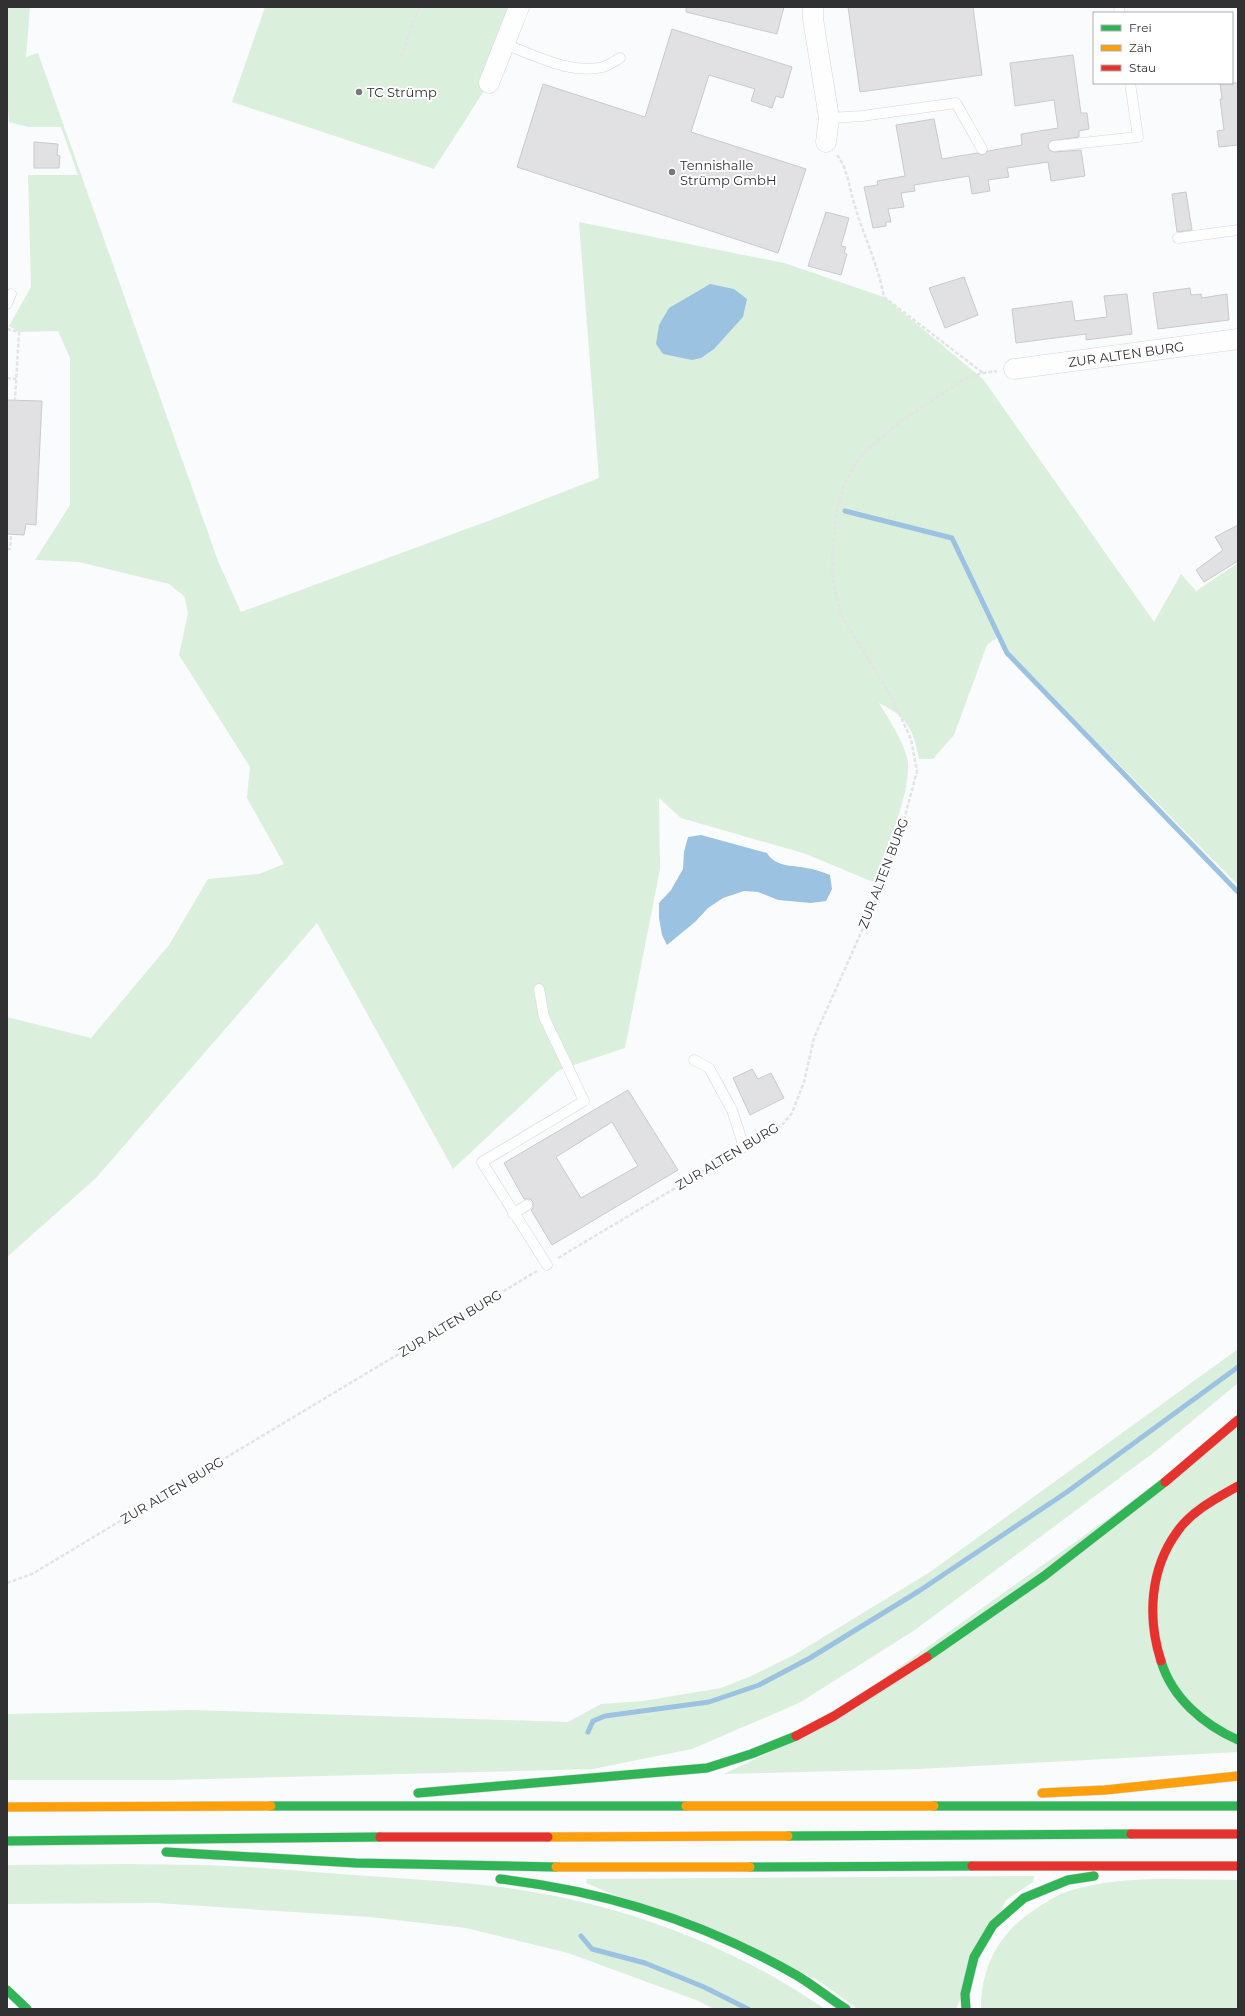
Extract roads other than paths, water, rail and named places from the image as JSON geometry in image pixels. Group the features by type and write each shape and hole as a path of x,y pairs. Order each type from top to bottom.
{"main road":[{"path":"410,1794 708,1768 746,1757 785,1741 851,1706 968,1631 1063,1563 1169,1480 1238,1420"},
{"path":"1238,1486 1206,1504 1177,1531 1159,1565 1152,1602 1154,1640 1165,1675 1188,1707 1218,1731 1238,1740"},
{"path":"1029,1794 1105,1790 1238,1776"},
{"path":"277,1806 386,1796"},
{"path":"908,1808 1006,1796"},
{"path":"7,1807 277,1806 908,1808 1238,1806"},
{"path":"7,1841 1238,1834"},
{"path":"98,1840 170,1852 356,1863 494,1867 1238,1866"},
{"path":"356,1863 442,1874"},
{"path":"966,2009 965,1994 974,1957 993,1925 1024,1898 1068,1880 1147,1866"},
{"path":"487,1878 572,1888 623,1901 685,1922 741,1946 797,1976 846,2009"},
{"path":"7,1990 27,2009"}],"street":[{"path":"489,82 519,7"},
{"path":"813,7 813,19 829,118 826,142"},
{"name":"ZUR ALTEN BURG","path":"1014,369 1238,339"}],"lane":[{"path":"504,44 559,64 585,69 605,67 620,58"},
{"path":"1054,146 1138,137 1130,84"},
{"path":"829,118 862,116 956,103 982,149"},
{"path":"1178,238 1238,230"},
{"path":"7,304 11,294"},
{"path":"539,989 544,1017 584,1101 482,1162 546,1265"},
{"path":"694,1060 709,1068 732,1110 744,1147"},
{"path":"513,1214 527,1205"}],"water":[{"path":"710,284 734,289 747,299 743,317 714,349 701,358 692,360 663,354 656,344 659,325 669,308"},
{"path":"701,835 767,853 770,858 779,863 812,869 830,875 832,889 826,901 811,903 778,900 758,892 744,891 723,898 708,908 695,922 667,945 662,935 659,918 659,903 671,890 683,869 684,852 688,837"}],"waterway":[{"path":"845,511 952,538 1007,653 1238,892"},
{"path":"588,1732 593,1721 605,1716 709,1702 759,1685 810,1658 919,1591 1067,1492 1238,1367"},
{"path":"581,1936 592,1949 645,1963 704,1987 748,2009"}],"place":[{"name":"TC Strümp","path":"359,92"},
{"name":"Tennishalle Strümp GmbH","path":"672,172"}]}
